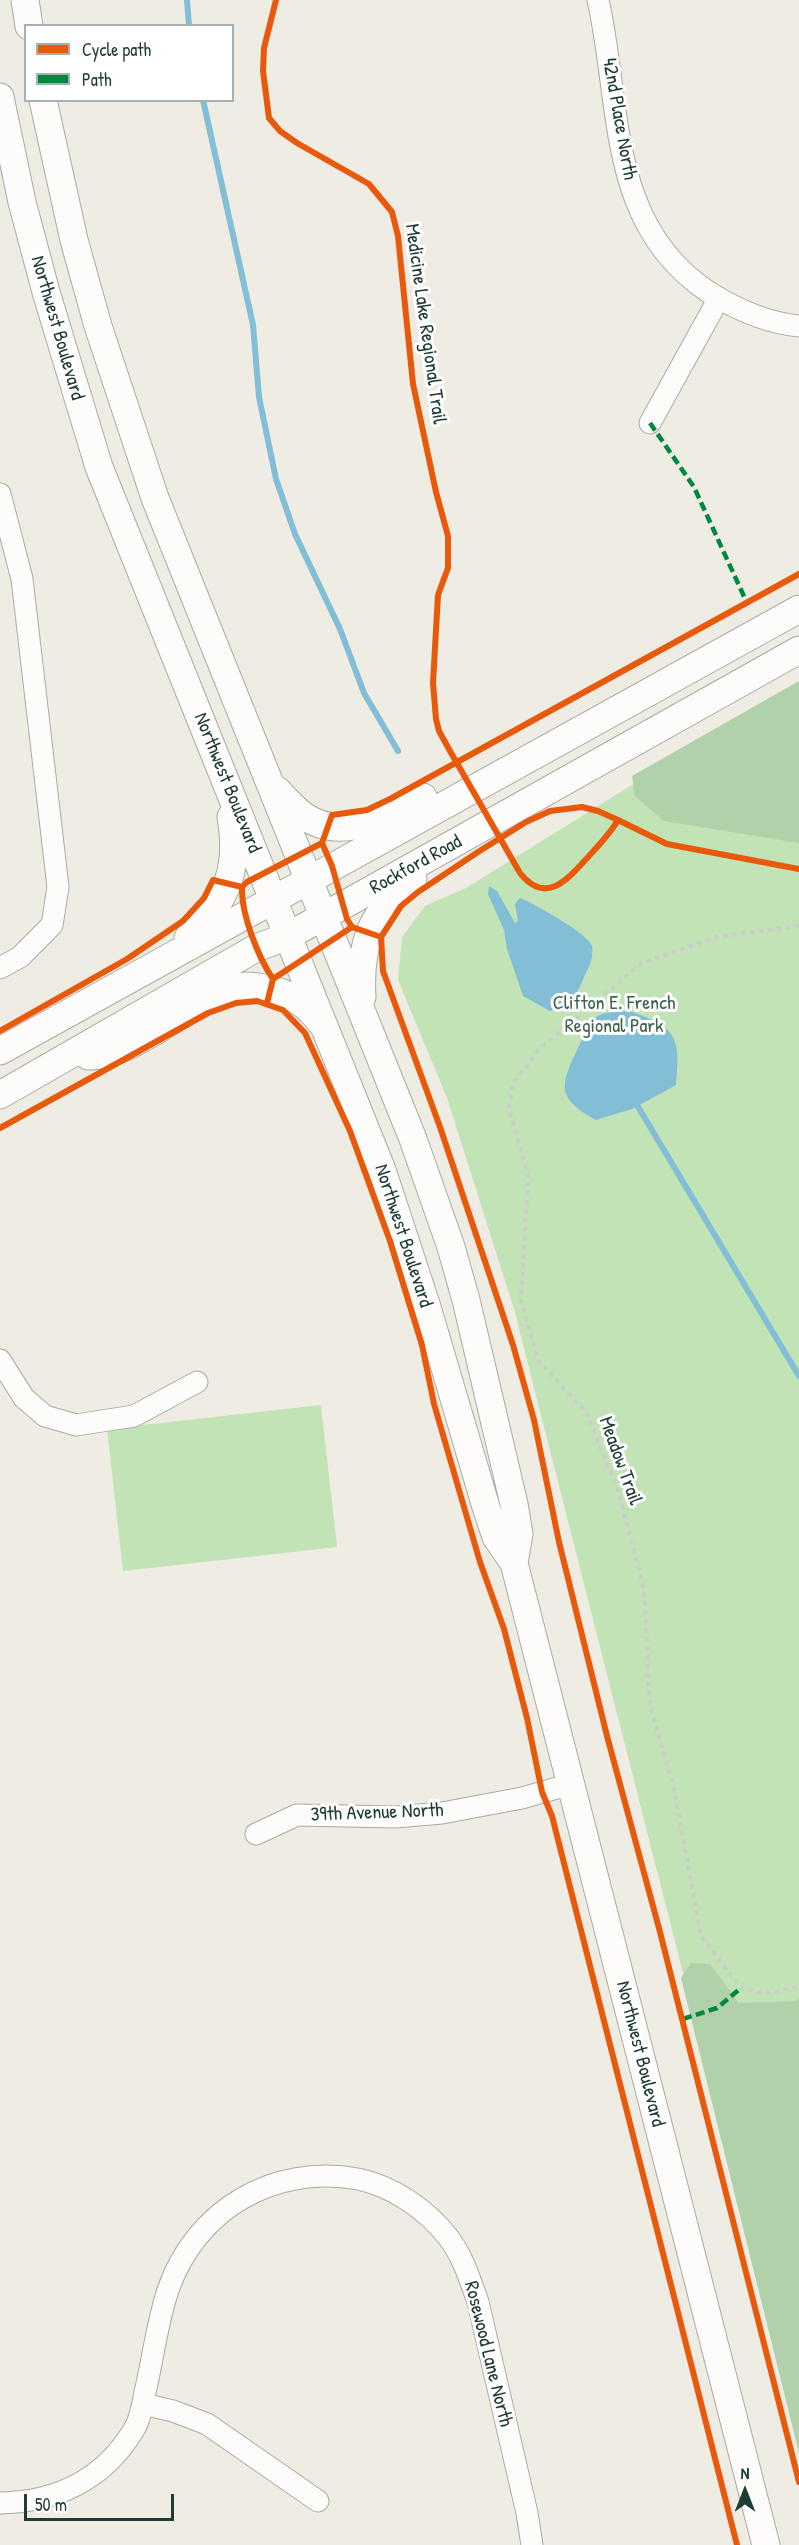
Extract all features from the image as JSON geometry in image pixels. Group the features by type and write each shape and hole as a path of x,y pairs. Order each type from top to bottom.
{"main road":[{"path":"25,0 29,24"},
{"name":"Northwest Boulevard","path":"0,97 22,202 46,292 99,467 328,1033 400,1221 496,1537 514,1563 766,2545"},
{"name":"Northwest Boulevard","path":"43,102 74,240 98,326 155,498 414,1139 451,1247 466,1300 514,1504 519,1534 514,1563"},
{"name":"Rockford Road","path":"0,1051 799,609"},
{"name":"Rockford Road","path":"0,1095 256,948 288,936 799,650"},
{"path":"269,781 304,816 328,826 345,828 365,825 472,770 504,771"},
{"path":"159,963 201,926 214,909 231,875 235,841 227,783"},
{"path":"363,1013 362,964 372,926 381,908 396,892 418,875 433,855"},
{"path":"69,1056 102,1056 134,1042 233,988 262,987 291,997 307,1006 328,1033"}],"street":[{"name":"42nd Place North","path":"598,0 604,23 622,156 634,200 650,233 675,264 696,284 747,312 787,325 799,326"},
{"path":"650,423 719,298"},
{"path":"0,494 22,579 58,887 52,925 20,957 0,968"},
{"path":"0,1360 24,1398 45,1416 76,1425 134,1416 197,1382"},
{"name":"39th Avenue North","path":"256,1834 297,1815 395,1817 442,1813 522,1798 571,1784"},
{"name":"Rosewood Lane North","path":"0,2503 47,2498 81,2485 111,2458 134,2430 143,2404 168,2290 186,2254 206,2225 234,2203 273,2184 300,2177 334,2175 369,2181 400,2195 448,2237 466,2269 478,2302 527,2512 532,2545"},
{"path":"143,2404 172,2411 207,2424 318,2501"}],"green space":[{"path":"799,681 799,843 664,821 635,796 632,776"},
{"name":"Clifton E. French Regional Park","path":"799,692 799,2429 514,1309 447,1098 398,980 402,937 425,906 466,888 645,777"},
{"path":"321,1405 337,1547 123,1571 107,1429"},
{"path":"691,1963 710,1964 739,2003 795,2001 799,1998 799,2453 681,1978"}],"water":[{"path":"489,886 497,891 515,923 518,921 515,904 520,898 560,919 589,941 592,946 591,962 578,991 568,1003 550,1011 523,996 507,949 504,930 488,894"},
{"path":"630,1011 657,1023 672,1036 676,1044 677,1055 676,1085 632,1109 596,1120 568,1098 565,1082 568,1072 586,1029 593,1019 606,1013"}],"waterway":[{"path":"187,0 189,24"},
{"path":"203,102 253,325 259,397 276,479 295,534 340,629 364,693 398,751"},
{"path":"634,1100 799,1376"}],"marked path":[{"path":"650,423 694,487 747,603"},
{"path":"683,2019 717,2008 741,1988"}],"cycle path":[{"name":"Medicine Lake Regional Trail","path":"276,0 264,48 263,71 269,118 280,131 297,143 369,184 392,212 398,236 413,384 436,492 448,536 448,568 438,595 433,683 436,719 439,731 520,873 539,888 556,886 573,873 608,835 618,820 667,844 799,869"},
{"path":"381,937 352,927 347,919 332,866 322,843 332,815 367,810 390,799 799,574"},
{"path":"618,820 582,807 550,811 526,822 478,852 401,906 381,937 383,971 440,1127 513,1345 534,1420 559,1542 607,1736 660,1932 799,2482"},
{"path":"273,979 252,935 244,910 242,887 247,882 322,843"},
{"path":"0,1031 127,959 183,921 204,898 213,880 242,887"},
{"path":"267,1003 273,979 352,927"},
{"path":"0,1128 208,1013 236,1003 257,1001 283,1010 305,1033 350,1131 390,1241 422,1345 434,1404 480,1562 504,1629 527,1718 542,1792 552,1816 737,2545"}]}
